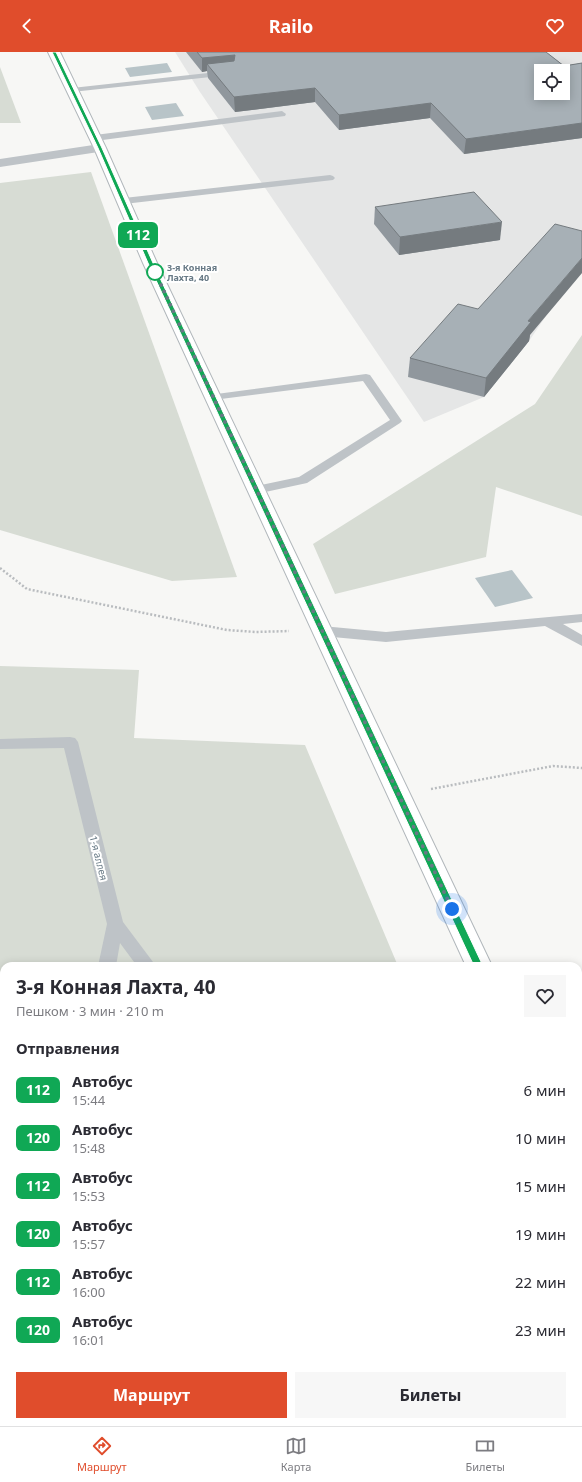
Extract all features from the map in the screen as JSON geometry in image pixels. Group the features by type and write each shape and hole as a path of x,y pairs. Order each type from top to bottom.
{"main road":[{"path":"54,52 98,143 150,263 476,962"}],"street":[{"path":"0,163 98,143"}],"lane":[{"path":"72,90 231,72"},
{"path":"98,143 282,114"},
{"path":"124,201 330,178"},
{"path":"213,397 366,377 396,421 303,480 256,490"},
{"path":"322,631 386,637 582,618"},
{"path":"548,622 582,641"},
{"name":"1-я аллея","path":"0,744 70,742 115,924 144,962"},
{"path":"108,962 115,924"}],"path":[{"path":"0,568 27,589 227,630 256,632 322,631"},
{"path":"399,795 552,766 582,768"}],"shaded area":[{"path":"175,52 526,52 532,57 550,52 582,52 582,273 546,316 529,341 484,397 424,422 200,92"},
{"path":"167,63 172,72 130,77 125,68"},
{"path":"0,67 21,123 0,123"},
{"path":"176,103 184,116 152,120 145,107"},
{"path":"91,172 237,577 172,581 0,530 0,183"},
{"path":"582,335 582,516 496,487 486,557 335,594 313,544 535,404"},
{"path":"512,570 533,598 495,607 475,578"},
{"path":"0,666 139,670 134,738 305,745 396,962 0,962"}],"building":[{"path":"197,52 546,52 561,64 534,64 534,100 570,100 570,65 582,63 582,123 466,139 431,103 339,115 315,88 234,97 207,64 234,61 235,55 202,58"},
{"path":"474,192 502,222 400,237 375,207"},
{"path":"555,224 582,231 582,258 528,321 531,322 486,378 410,358 458,304 478,309"}],"bus line":[{"name":"112","path":"54,52 84,112 150,263 477,962"}],"place":[{"name":"3-я Конная Лахта, 40","path":"155,272"}],"route":[{"path":"155,272 452,909"}]}
